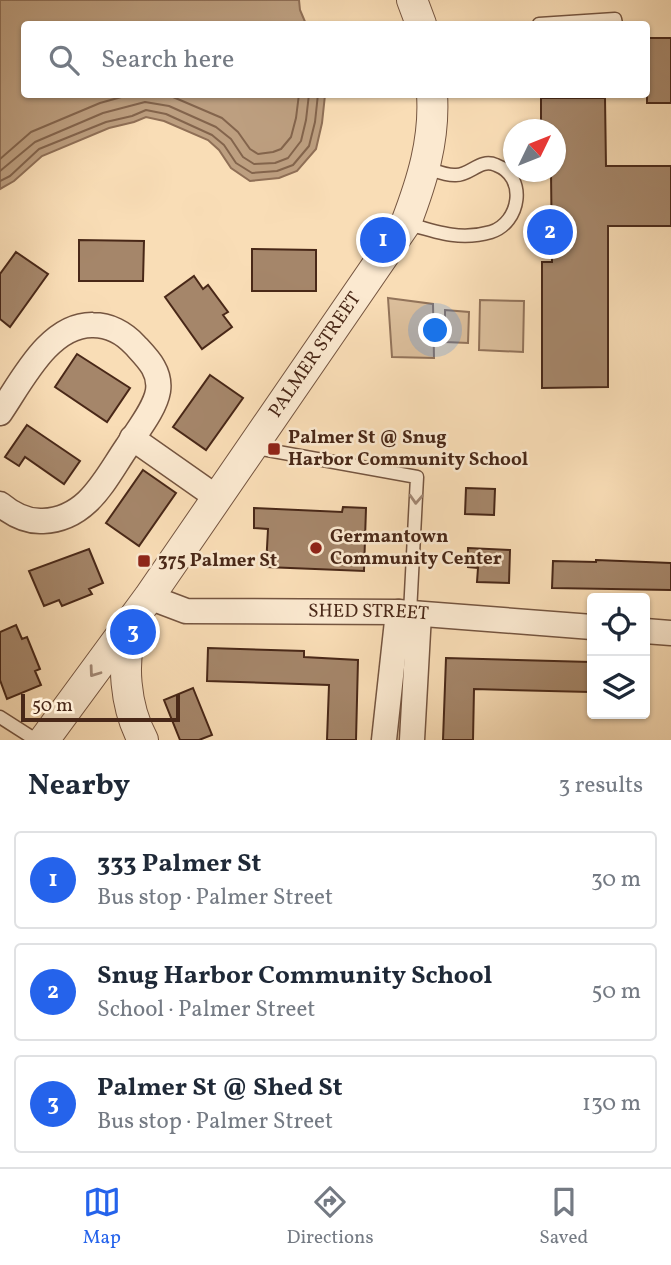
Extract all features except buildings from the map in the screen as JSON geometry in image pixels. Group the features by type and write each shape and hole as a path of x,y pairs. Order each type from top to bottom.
{"street":[{"path":"412,0 420,21"},
{"name":"PALMER STREET","path":"44,740 149,597 406,223 422,181 430,140 432,98"},
{"path":"0,413 51,341 70,329 85,325 106,325 129,339 149,360 157,375 158,391 148,415 94,495 72,515 52,521 35,521 10,513 0,504"},
{"path":"132,438 216,497"},
{"name":"PALMER STREET","path":"143,740 137,729 128,695 126,661 130,636 149,597"},
{"name":"SHED STREET","path":"149,597 186,611 409,613 587,627"},
{"path":"384,740 409,613"},
{"path":"409,613 412,740"},
{"path":"650,631 671,633"}],"lane":[{"path":"585,21 615,21"},
{"path":"406,223 448,235 477,235 496,230 503,225 516,207 517,191 514,183 507,172 495,164 487,163 467,173 455,175 424,167"},
{"path":"251,447 417,477 409,613"},
{"path":"0,717 36,740"}],"shaded area":[{"path":"388,298 433,304 434,358 392,357"},
{"path":"480,300 524,301 523,352 479,350"},
{"path":"445,310 469,312 468,343 445,342"}],"water":[{"path":"0,0 299,0 305,21 21,21 21,98 325,98 316,149 297,171 279,178 250,181 231,168 219,150 208,140 164,121 146,117 109,128 42,156 14,181 0,189"}],"place":[{"name":"Snug Harbor Community School","path":"550,232"},
{"name":"333 Palmer St","path":"383,240"},
{"name":"Palmer St @ Snug Harbor Community School","path":"274,449"},
{"name":"Germantown Community Center","path":"316,548"},
{"name":"375 Palmer St","path":"144,561"},
{"name":"Palmer St @ Shed St","path":"133,632"}]}
